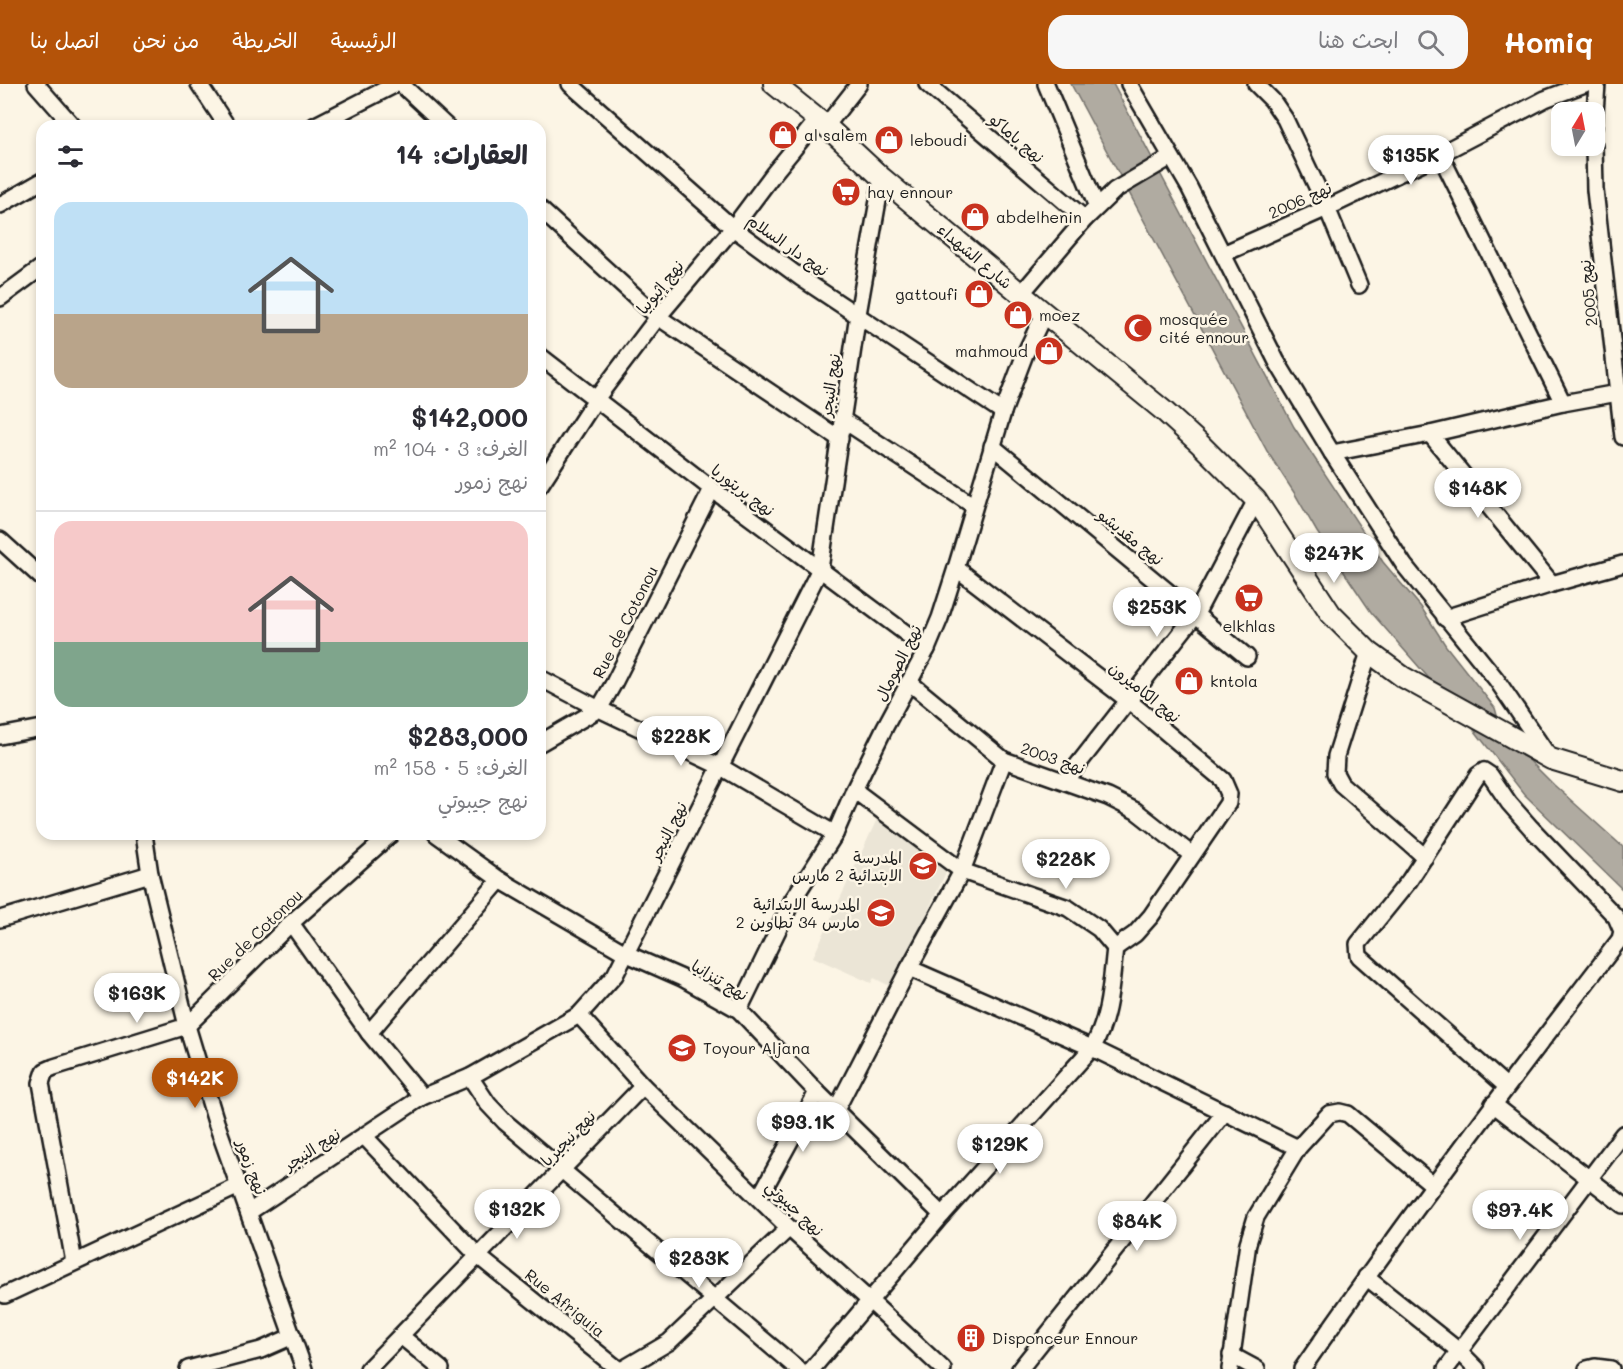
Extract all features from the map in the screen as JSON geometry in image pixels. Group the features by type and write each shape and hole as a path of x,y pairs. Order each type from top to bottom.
{"main road":[{"name":"شارع الشهداء","path":"774,84 822,123 882,178 1164,411 1200,444 1256,500 1331,614 1369,652 1404,676 1551,759 1623,781"}],"street":[{"path":"36,84 68,120"},
{"path":"199,84 223,120"},
{"path":"326,120 396,84"},
{"path":"401,84 440,120"},
{"name":"نهج دار السلام","path":"570,84 733,228 801,278 1003,412"},
{"name":"نهج إثيوبيا","path":"546,476 596,399 658,317 733,228 774,173 860,84"},
{"name":"نهج باماكو","path":"927,84 1085,219"},
{"path":"1046,84 1097,207"},
{"path":"1130,84 1168,158 1223,254 1277,362 1332,453 1404,565 1496,679 1551,759"},
{"path":"1256,84 1272,100 1285,119 1327,208 1359,285"},
{"name":"نهج 2006","path":"1223,254 1440,154 1545,99 1585,84"},
{"path":"1596,102 1597,84"},
{"path":"1440,154 1563,403"},
{"name":"نهج 2005","path":"1594,156 1595,190 1620,393 1623,437"},
{"path":"1020,294 1085,219 1115,190 1168,158"},
{"name":"نهج النيجر","path":"249,1212 422,1097 470,1077 579,1015 615,975 820,569 858,314 882,178"},
{"path":"0,204 36,184"},
{"path":"546,214 658,317 840,440"},
{"path":"0,298 36,271"},
{"name":"نهج الصومال","path":"739,1010 792,901 835,834 854,790 927,649 956,568 1003,412 1025,354 1044,314"},
{"name":"نهج بريتوريا","path":"546,361 712,489 927,649"},
{"path":"1332,453 1431,434 1563,403 1620,393"},
{"path":"843,420 974,506"},
{"path":"1431,434 1552,584"},
{"name":"نهج مقديشو","path":"992,446 1247,657"},
{"name":"Rue de Cotonou","path":"599,709 712,489"},
{"path":"1065,781 1196,614 1256,500"},
{"path":"0,540 36,573"},
{"path":"1445,618 1623,564"},
{"name":"نهج الكاميرون","path":"956,568 1129,702 1223,780 1229,794 1228,803 1192,855"},
{"path":"1369,652 1336,756 1335,773 1341,784 1425,856"},
{"path":"546,681 720,767 835,834"},
{"name":"نهج 2003","path":"909,682 1004,760 1108,797 1136,811 1192,855"},
{"path":"546,740 599,709"},
{"path":"0,736 36,729"},
{"path":"836,1110 962,871 1004,760"},
{"path":"1302,1369 1366,1277 1506,1086 1620,939 1620,924 1616,917 1531,828 1509,803 1490,775 1484,771 1478,775 1399,895 1358,944 1358,952 1359,956 1506,1086"},
{"path":"854,790 962,871 1068,908 1099,929 1115,948"},
{"name":"نهج زمور","path":"145,840 150,874 187,1026 216,1122 304,1369"},
{"name":"Rue de Cotonou","path":"74,1262 41,1083 45,1071 187,1026 291,923 384,840"},
{"name":"نهج تنزانيا","path":"444,840 500,880 627,954 682,978 739,1010 817,1092 942,1215"},
{"path":"812,1369 942,1215 1092,1048 1100,1034 1104,1020 1115,948 1135,934 1151,916 1192,855"},
{"path":"0,919 150,874"},
{"path":"369,1033 500,880"},
{"path":"291,923 369,1033 422,1097"},
{"path":"909,968 1092,1048 1298,1148"},
{"name":"نهج جيبوتي","path":"579,1015 643,1086 789,1228 943,1369"},
{"path":"470,1077 488,1104 505,1122 798,1369"},
{"name":"نهج نيجيريا","path":"368,1369 643,1086"},
{"path":"759,1198 817,1092"},
{"path":"1493,1104 1623,1205"},
{"path":"1020,1369 1225,1112"},
{"path":"1257,1369 1230,1362 1248,1243 1276,1181 1298,1148 1329,1114 1340,1112 1355,1119 1433,1185"},
{"path":"1446,1369 1623,1134"},
{"name":"Rue Afriguia","path":"364,1137 478,1256 618,1369"},
{"path":"5,1295 239,1186"},
{"path":"623,1369 669,1342 789,1228"},
{"path":"1366,1277 1459,1351 1478,1369"},
{"path":"188,1369 261,1350 292,1336"},
{"path":"401,1336 441,1369"},
{"path":"1587,1369 1595,1367 1611,1369"}],"shaded area":[{"path":"1071,84 1113,84 1294,427 1383,562 1421,607 1446,646 1495,708 1502,733 1554,785 1623,847 1623,890 1524,794 1475,731 1371,612 1317,532 1267,451"},
{"name":"المدرسة الابتدائية 2 مارس 34 تطاوين","path":"877,819 948,868 892,987 874,978 871,983 813,957"}],"place":[{"name":"al salem","path":"783,135"},
{"name":"leboudi","path":"889,140"},
{"name":"hay ennour","path":"846,192"},
{"name":"abdelhenin","path":"975,217"},
{"name":"gattoufi","path":"979,294"},
{"name":"moez","path":"1018,315"},
{"name":"mosquée cité ennour","path":"1138,328"},
{"name":"mahmoud","path":"1049,351"},
{"name":"elkhlas","path":"1249,598"},
{"name":"kntola","path":"1189,681"},
{"name":"المدرسة الابتدائية 2 مارس","path":"923,866"},
{"name":"المدرسة الابتدائية 2 مارس 34 تطاوين","path":"881,913"},
{"name":"Toyour Aljana","path":"682,1048"},
{"name":"Disponceur Ennour","path":"971,1338"}]}
